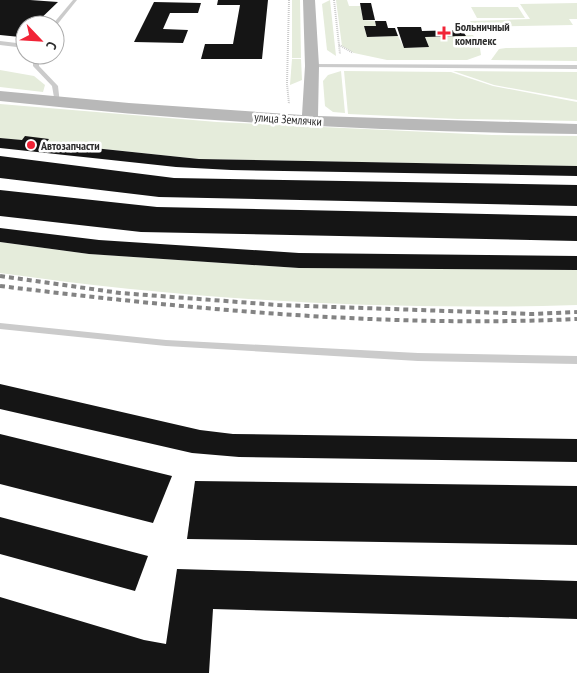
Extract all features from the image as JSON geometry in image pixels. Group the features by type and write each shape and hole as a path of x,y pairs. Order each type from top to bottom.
{"main road":[{"path":"309,0 312,66 310,121"},
{"name":"улица Землячки","path":"0,96 58,103 310,121 577,129"}],"lane":[{"path":"62,15 75,0"},
{"path":"0,43 15,45"},
{"path":"36,65 55,86 58,103"},
{"path":"312,66 577,67"},
{"path":"0,326 166,343 418,357 577,360"}],"path":[{"path":"289,0 287,84 290,119"},
{"path":"334,0 341,66"}],"green space":[{"path":"292,0 300,0 301,58 292,58"},
{"path":"330,0 336,56 327,50 322,4"},
{"path":"336,0 347,0 349,6 360,6 363,20 375,21 376,26 364,26 367,37 398,36 404,48 429,47 425,37 473,35 480,48 481,55 467,60 387,60 354,53 342,46"},
{"path":"577,3 577,19 569,19 573,25 474,27 470,21 530,19 520,4"},
{"path":"471,7 518,7 525,18 477,18"},
{"path":"577,47 577,61 491,60 499,49"},
{"path":"292,59 301,59 302,80 290,85"},
{"path":"0,70 34,76 45,85 43,92 0,87"},
{"path":"341,71 345,113 333,112 325,106 323,81 328,75"},
{"path":"344,71 451,72 493,86 577,102 577,121 458,119 348,114"},
{"path":"453,71 577,72 577,100 494,85"},
{"path":"0,104 217,122 492,135 577,136 577,166 199,159 0,138"},
{"path":"0,242 89,254 299,268 577,270 577,305 360,305 216,297 144,290 0,273"}],"building":[{"path":"0,0 58,2 44,15 15,15 15,36 0,35"},
{"path":"218,0 268,0 262,59 201,59 205,44 233,44 240,5 217,5"},
{"path":"154,2 201,3 198,13 170,13 163,29 188,30 183,43 134,42"},
{"path":"360,3 371,3 375,20 363,20"},
{"path":"375,21 386,21 388,28 395,28 398,36 367,37 364,26 376,26"},
{"path":"397,27 421,27 422,31 462,30 466,36 425,37 429,47 404,48"},
{"path":"25,136 49,139 46,143 199,159 577,166 577,176 231,170 176,167 0,148 0,138 22,140"},
{"path":"0,156 174,178 577,185 577,206 159,197 0,178"},
{"path":"0,190 157,207 577,216 577,241 141,232 0,216"},
{"path":"0,228 99,240 299,253 577,256 577,270 299,268 89,254 0,242"},
{"path":"0,384 200,430 233,434 577,439 577,462 239,457 192,453 0,409"},
{"path":"0,434 172,476 153,523 0,484"},
{"path":"195,481 577,486 577,545 187,539"},
{"path":"0,517 148,556 135,591 0,554"},
{"path":"177,569 577,581 577,619 213,609 209,673 0,673 0,597 144,640 166,644"}],"railway":[{"path":"0,276 120,293 278,305 532,314 577,312"},
{"path":"0,286 215,309 361,319 433,321 577,319"}],"place":[{"name":"Больничный комплекс","path":"444,33"},
{"name":"Автозапчасти","path":"31,145"}]}
